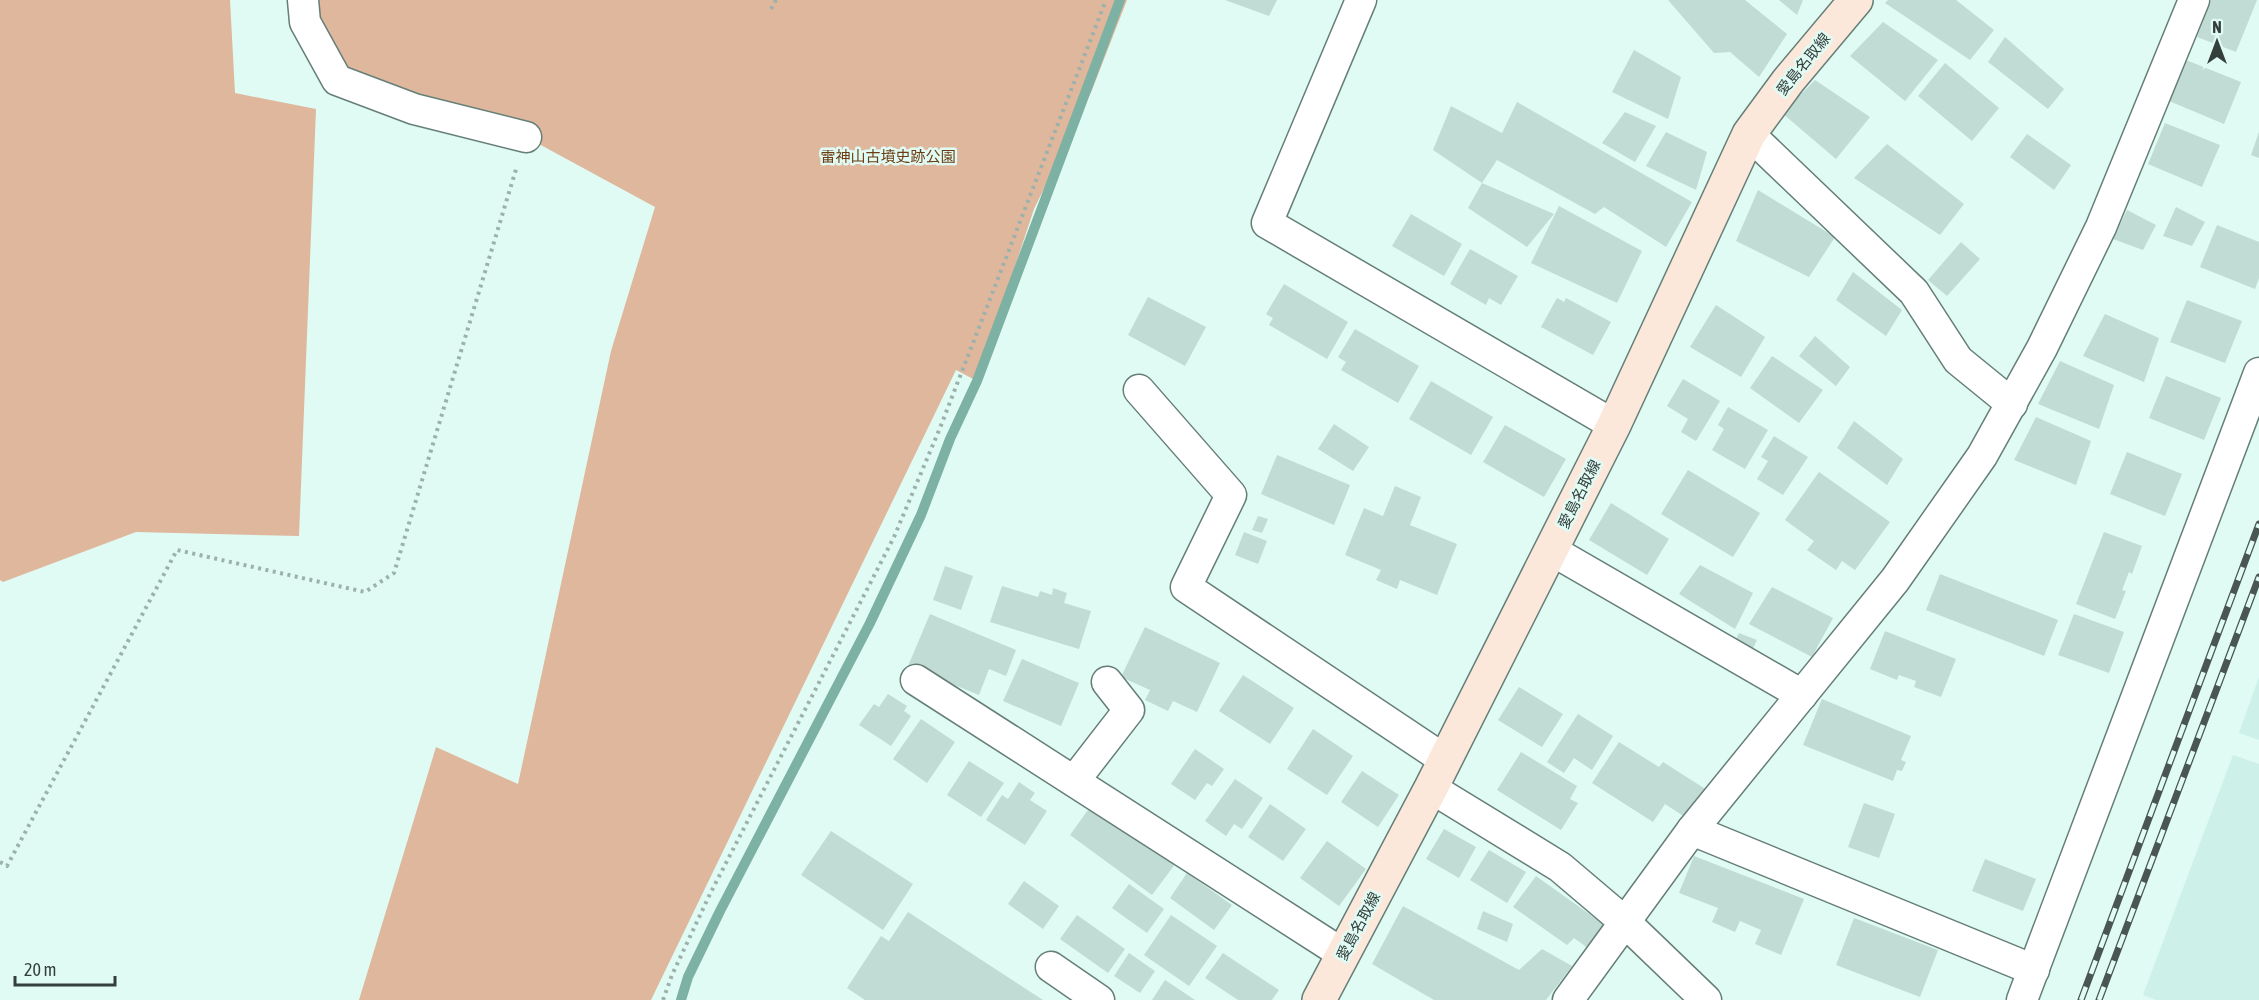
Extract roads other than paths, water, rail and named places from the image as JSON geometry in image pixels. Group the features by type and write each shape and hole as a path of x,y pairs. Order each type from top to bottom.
{"main road":[{"name":"愛島名取線","path":"1319,1000 1438,774 1614,425 1749,134 1788,81 1856,0"}],"street":[{"path":"303,0 305,22 337,80 414,109 526,137"},
{"path":"1361,0 1267,224 1614,425"},
{"path":"1569,1000 1692,830 1895,580 1982,456 2042,348 2101,227 2194,0"},
{"path":"1749,134 1914,292 1958,360 2012,404"},
{"path":"2022,1000 2259,373"},
{"path":"1139,390 1231,495 1186,587 1560,867 1626,923 1706,1000"},
{"path":"1551,550 1802,695"},
{"path":"916,680 1343,954"},
{"path":"1074,781 1129,710 1107,682"},
{"path":"1692,830 2034,970"},
{"path":"1051,967 1099,1000"}],"waterway":[{"path":"681,1000 688,977 720,911 870,623 921,515 950,439 977,381 1120,0"}],"railway":[{"path":"2081,1000 2259,524"},
{"path":"2099,1000 2259,577"}],"park label":[{"name":"雷神山古墳史跡公園","path":"888,156"}]}
